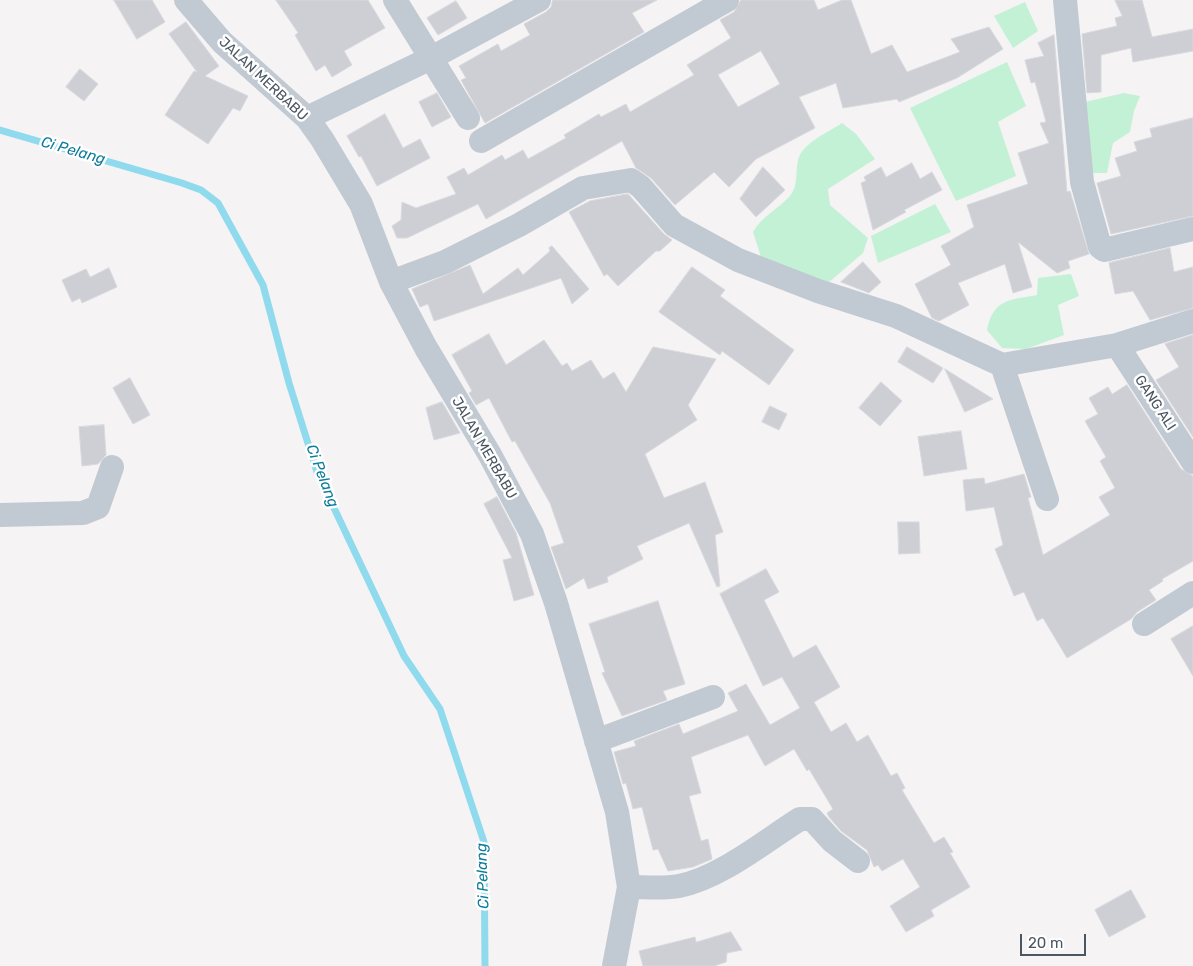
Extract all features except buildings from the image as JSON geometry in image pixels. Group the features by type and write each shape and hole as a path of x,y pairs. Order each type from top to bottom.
{"street":[{"name":"JALAN MERBABU","path":"186,0 222,42 306,118 361,204 391,282 532,534 556,603 617,812 629,886 614,966"},
{"path":"396,0 468,118"},
{"path":"306,118 431,58 540,0"},
{"path":"481,141 727,0"},
{"path":"1065,0 1082,182 1101,249 1104,250 1193,229"},
{"path":"391,282 445,262 519,225 582,188 621,180 631,180 641,187 674,225 738,260 818,291 896,316 1002,365 1117,345 1193,321"},
{"name":"GANG ALI","path":"1117,345 1193,462"},
{"path":"1002,365 1047,499"},
{"path":"0,514 83,513 92,511 98,507 112,467"},
{"path":"1144,624 1193,593"},
{"path":"596,741 714,697"},
{"path":"629,886 677,887 695,882 716,873 800,819 812,819 832,841 858,861"}],"green space":[{"path":"1025,2 1038,31 1013,48 994,16"},
{"path":"1007,62 1026,106 998,122 1016,176 956,201 910,108"},
{"path":"1124,93 1140,96 1134,111 1130,132 1113,143 1107,173 1091,173 1085,102"},
{"path":"842,123 856,134 875,159 828,189 830,205 868,238 863,253 828,283 761,257 753,232 765,217 792,193 798,160 805,148 817,138"},
{"path":"935,204 951,232 878,263 871,236"},
{"path":"1071,274 1079,296 1058,305 1064,335 1026,349 1002,348 987,330 990,320 998,307 1011,300 1037,295 1038,278"}],"waterway":[{"name":"Ci Pelang","path":"0,130 182,183 201,190 218,203 263,285 289,383 317,472 404,656 440,709 484,842 485,966"}]}
